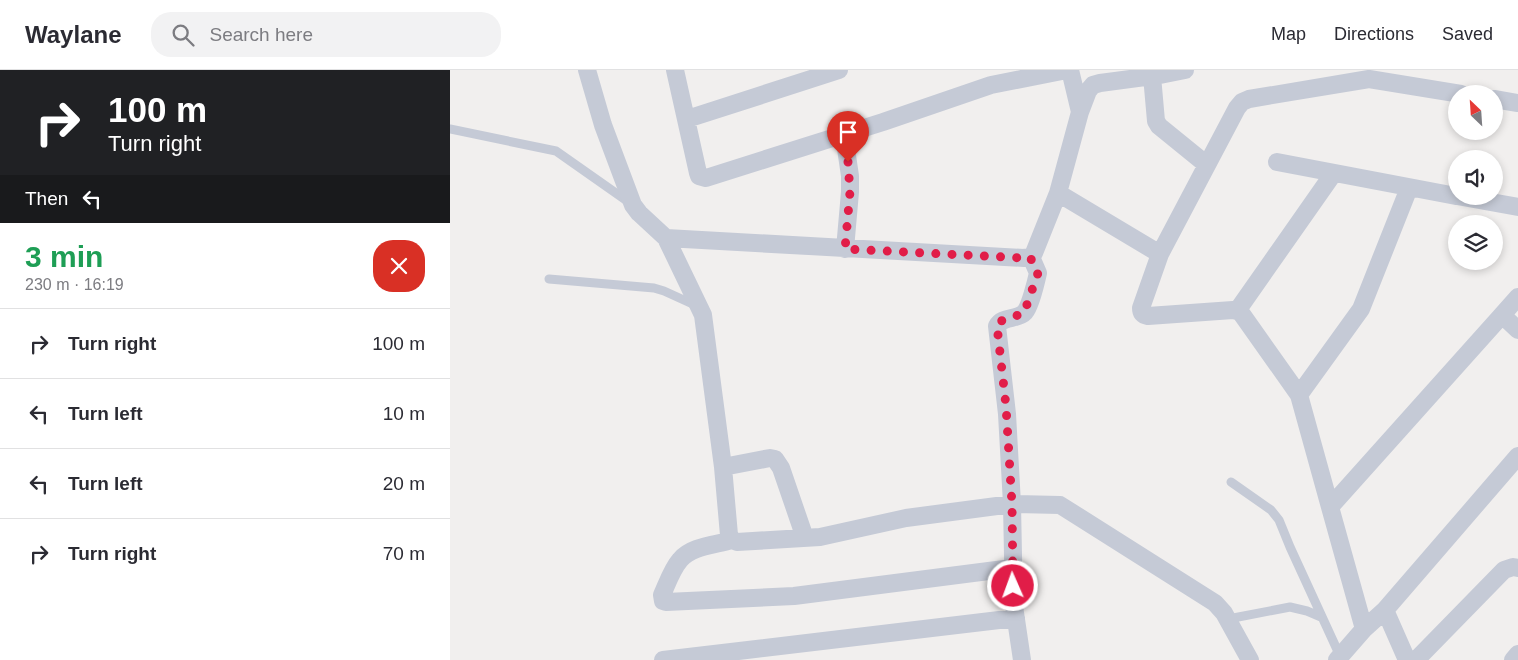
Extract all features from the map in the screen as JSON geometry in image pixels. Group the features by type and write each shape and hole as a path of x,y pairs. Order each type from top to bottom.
{"street":[{"path":"587,70 603,125 632,205 666,238 700,307 705,323 723,467 729,535 732,540"},
{"path":"675,70 698,173 702,178 991,86 1069,70 1080,112"},
{"path":"687,119 839,70"},
{"path":"666,238 845,249 1030,257 1034,253 1058,193 1080,112 1088,91 1093,85 1110,81 1185,70"},
{"path":"1152,76 1156,121 1159,126 1207,165"},
{"path":"1237,311 1144,316 1141,308 1160,254 1237,108 1242,102 1249,99 1369,79 1448,92"},
{"path":"1503,100 1518,103"},
{"path":"844,134 850,176 845,249"},
{"path":"1277,162 1448,194"},
{"path":"1237,311 1333,174"},
{"path":"1299,396 1361,309 1409,188"},
{"path":"1058,193 1160,254"},
{"path":"1503,204 1518,207"},
{"path":"1022,660 1012,568 1012,504 1006,406 997,326 1001,321 1020,315 1026,310 1038,273 1030,257"},
{"path":"1330,507 1518,297"},
{"path":"1237,311 1299,396 1364,629"},
{"path":"1502,316 1518,330"},
{"path":"1345,656 1364,629 1384,610 1518,456"},
{"path":"723,467 770,458 775,459 781,468 805,538"},
{"path":"1012,568 794,596 666,602 663,601 662,595 679,561 685,555 693,550 732,540 737,542 826,536 906,518 1012,504 1052,504 1065,508 1215,602 1228,619 1250,660"},
{"path":"1416,660 1504,570 1513,567 1518,568"},
{"path":"1384,610 1408,660"},
{"path":"663,660 1016,618"},
{"path":"1513,660 1518,654"}],"lane":[{"path":"450,129 556,152 632,205"},
{"path":"549,279 654,288 700,307"},
{"path":"1231,482 1276,515 1321,617 1345,656"},
{"path":"1228,619 1290,607 1321,617"}],"route":[{"path":"848,162 850,192 845,249 1030,257 1037,270 1037,278 1024,313 997,323 1006,406 1012,504 1013,586"}]}
